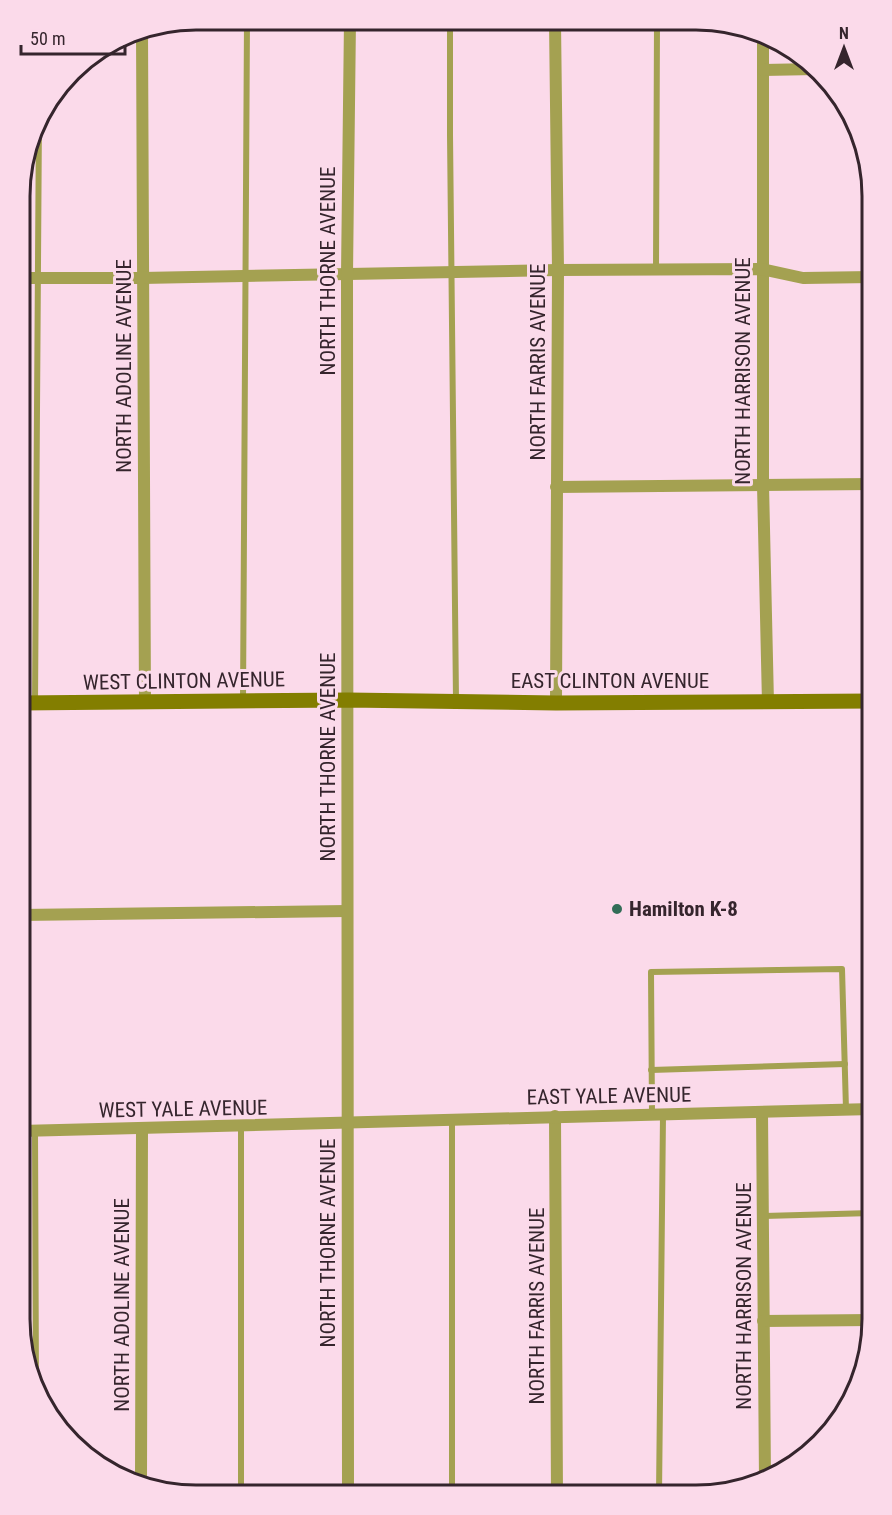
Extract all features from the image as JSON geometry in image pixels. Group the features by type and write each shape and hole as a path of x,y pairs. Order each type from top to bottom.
{"main road":[{"name":"EAST CLINTON AVENUE","path":"348,700 556,703 862,701"},
{"name":"WEST CLINTON AVENUE","path":"30,703 348,700"}],"street":[{"name":"NORTH THORNE AVENUE","path":"348,1485 347,274 350,30"},
{"name":"NORTH FARRIS AVENUE","path":"555,30 558,270 556,703"},
{"name":"NORTH ADOLINE AVENUE","path":"142,40 145,703"},
{"name":"NORTH HARRISON AVENUE","path":"764,45 763,485 768,703"},
{"path":"764,69 802,69"},
{"path":"30,278 656,269 762,269 803,278 862,277"},
{"path":"556,487 862,484"},
{"path":"30,915 347,911"},
{"name":"EAST YALE AVENUE","path":"348,1124 555,1116 862,1109"},
{"name":"NORTH HARRISON AVENUE","path":"762,1112 765,1469"},
{"name":"NORTH FARRIS AVENUE","path":"555,1116 557,1485"},
{"name":"WEST YALE AVENUE","path":"30,1131 348,1124"},
{"name":"NORTH ADOLINE AVENUE","path":"141,1475 142,1130"},
{"path":"763,1321 862,1320"}],"lane":[{"path":"243,701 247,30"},
{"path":"450,30 456,700"},
{"path":"656,269 657,30"},
{"path":"30,618 39,144"},
{"path":"659,1485 658,1114 651,1070 651,972 842,969 846,1109"},
{"path":"651,1070 845,1064"},
{"path":"452,1120 452,1485"},
{"path":"241,1127 241,1485"},
{"path":"35,1131 36,1362"},
{"path":"764,1216 862,1214"}],"place":[{"name":"Hamilton K-8","path":"617,909"}]}
